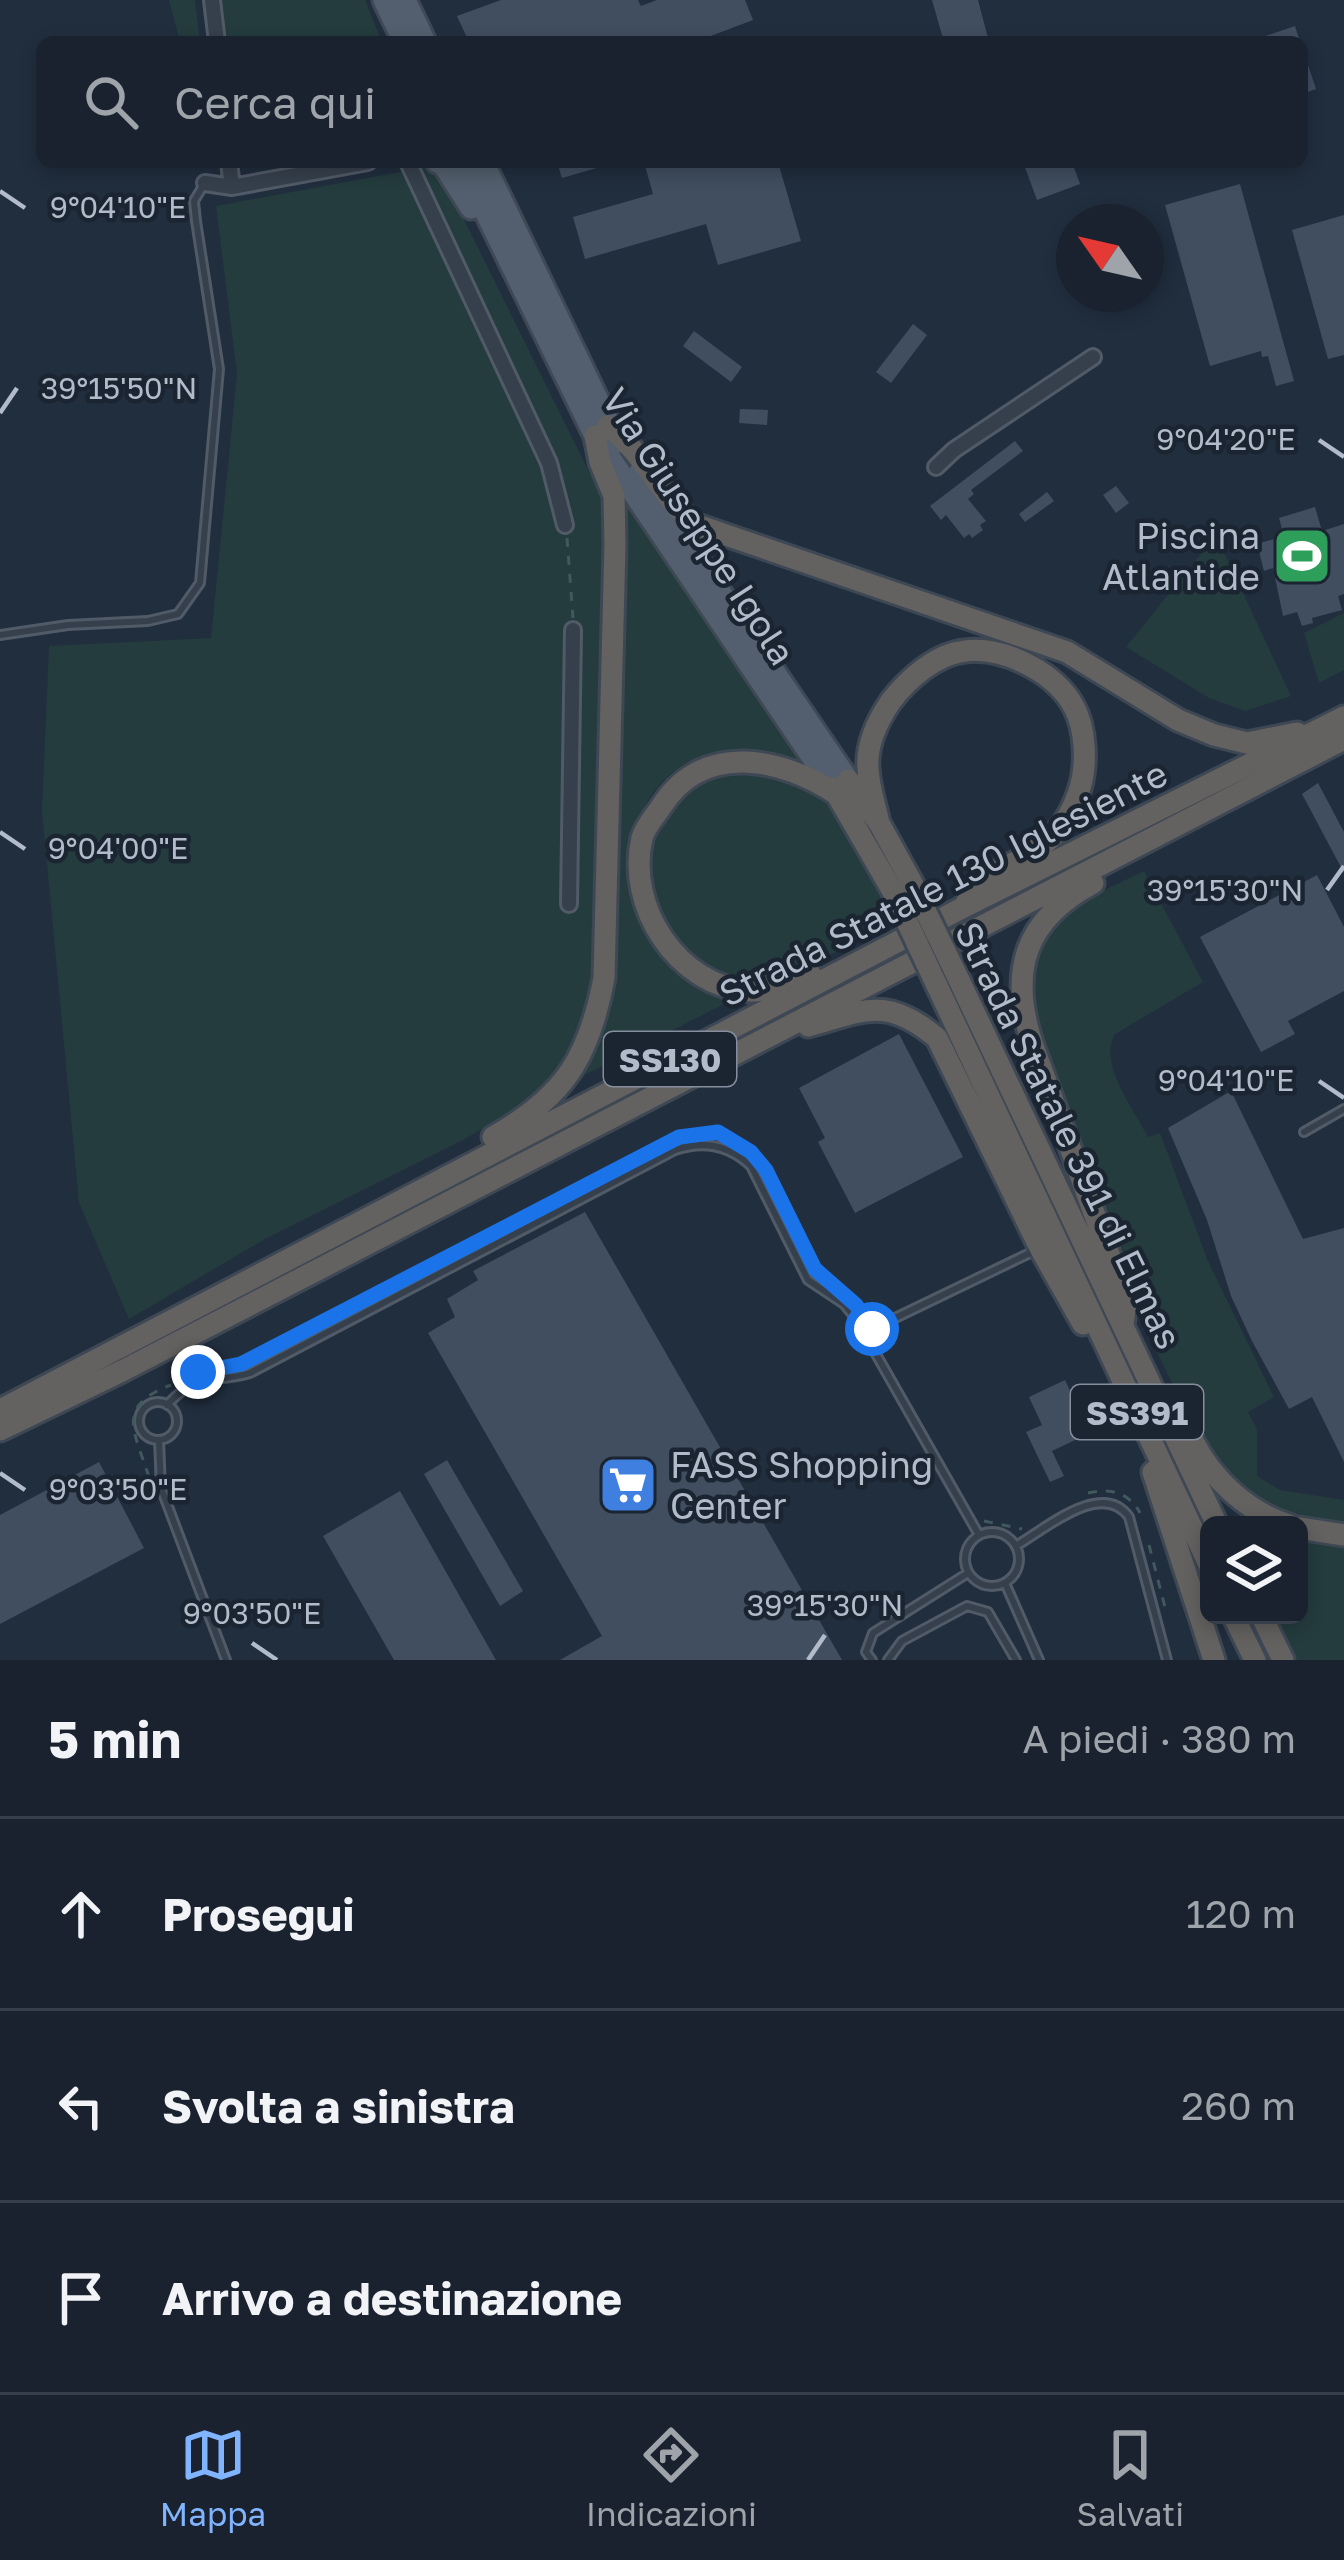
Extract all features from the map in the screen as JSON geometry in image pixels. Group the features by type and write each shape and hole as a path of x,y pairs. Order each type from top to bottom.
{"highway":[{"path":"416,1193 434,1170 547,1102 569,1076 597,1018 604,978 615,544 614,496 600,462 602,431 629,442 668,501 694,524 1066,652 1178,720 1214,735 1247,743 1338,728"},
{"path":"879,823 868,766 871,744 880,717 920,671 965,651 1007,655 1042,674 1074,707 1084,745 1082,785 1053,841 974,886 964,907"},
{"name":"Strada Statale 130 Iglesiente","path":"0,1430 1185,822 1338,728"},
{"name":"Strada Statale 130 Iglesiente","path":"0,1410 964,907 1338,728"},
{"path":"840,788 754,760 713,765 670,793 643,836 640,877 650,922 673,952 702,977 751,992 858,962"},
{"name":"Strada Statale 391 di Elmas","path":"840,788 879,823 901,886"},
{"name":"Strada Statale 391 di Elmas","path":"840,788 901,886 1123,1325 1213,1516"},
{"path":"1123,1325 1126,1301 1032,1043 1019,983 1026,951 1043,921 1069,896 1157,849 1185,822"},
{"name":"Strada Statale 391 di Elmas","path":"950,987 1103,1339 1200,1545"},
{"path":"761,1038 866,1008 922,1025 937,1038 1040,1248 1084,1325 1103,1339"},
{"path":"1166,1414 1186,1428 1201,1458 1226,1487 1269,1516"},
{"path":"1142,1420 1138,1436 1214,1660"},
{"path":"1308,1529 1344,1535"},
{"path":"1238,1624 1255,1660"},
{"path":"1265,1624 1282,1660"}],"main road":[{"path":"394,16 417,36"},
{"path":"445,168 470,208 486,214"},
{"name":"Via Giuseppe Igola","path":"464,168 602,431 840,788"},
{"name":"Via Giuseppe Igola","path":"486,168 602,431"}],"street":[{"path":"212,0 216,36"},
{"path":"230,168 232,187"},
{"path":"205,183 232,187 335,168"},
{"path":"411,168 549,463 565,525"},
{"path":"936,467 1093,357"},
{"path":"568,904 573,629"}],"lane":[{"path":"0,635 178,614 200,583 219,369 194,200 205,183"},
{"path":"1304,1132 1344,1109"},
{"path":"167,1405 194,1382 250,1373 674,1150 695,1144 727,1149 751,1166 808,1280 850,1309 979,1535"},
{"path":"864,1333 1040,1248"},
{"path":"167,1405 176,1417 173,1432 159,1440 145,1435 139,1421 145,1407 167,1405"},
{"path":"159,1440 161,1487 226,1660"},
{"path":"1016,1546 1089,1505 1104,1501 1122,1507 1129,1517 1167,1660"},
{"path":"1000,1533 1016,1546 1017,1570 1005,1583 988,1586 968,1573 965,1553 979,1535 1000,1533"},
{"path":"872,1660 866,1652 873,1633 968,1573"},
{"path":"1005,1583 1039,1660"},
{"path":"888,1660 902,1641 967,1606 988,1612 1016,1660"}],"path":[{"path":"565,525 573,629"},
{"path":"699,1134 718,1132 735,1142"},
{"path":"759,1161 786,1210"},
{"path":"151,1485 133,1426 136,1408 146,1393 182,1380"},
{"path":"1079,1498 1090,1491 1131,1498 1139,1510 1168,1618"},
{"path":"972,1518 1024,1529"}],"green space":[{"path":"169,0 195,0 199,36 178,36"},
{"path":"222,0 365,0 380,36 226,36"},
{"path":"428,168 445,181 605,504 594,987 577,1046 558,1074 524,1104 463,1140 265,1239 129,1319 79,1203 42,811 49,646 211,638 237,374 216,206"},
{"path":"623,507 629,509 805,762 759,751 713,753 680,767 656,789 640,817 632,850 639,917 655,948 678,973 738,997 577,1079 598,1045 612,990"},
{"path":"1216,535 1291,696 1245,711 1209,698 1126,647"},
{"path":"1344,613 1344,670 1319,683 1304,633"},
{"path":"754,766 799,780 827,805 853,843 891,921 809,966 757,980 720,976 691,961 668,937 654,907 649,875 653,841 667,810 692,783"},
{"path":"1144,871 1203,982 1115,1034 1111,1046 1114,1073 1148,1137 1160,1133 1208,1261 1274,1397 1248,1412 1257,1429 1257,1476 1280,1490 1344,1500 1344,1526 1289,1516 1249,1497 1204,1450 1136,1308 1032,1015 1030,985 1043,939 1097,894"},
{"path":"1308,1536 1344,1540 1344,1660 1294,1660 1277,1624 1308,1624"}],"building":[{"path":"501,0 638,0 641,6 657,0 745,0 753,20 711,36 466,36 457,16"},
{"path":"932,0 978,0 987,36 942,36"},
{"path":"1295,26 1298,36 1266,36"},
{"path":"1308,65 1316,89 1308,92"},
{"path":"559,168 597,168 562,178"},
{"path":"646,168 780,168 801,241 718,265 706,224 585,259 573,217 653,194"},
{"path":"1025,168 1074,168 1080,184 1037,200"},
{"path":"1240,184 1294,381 1276,386 1268,356 1262,357 1261,351 1210,366 1165,205"},
{"path":"1344,215 1344,355 1328,359 1292,230"},
{"path":"913,324 927,335 891,383 876,372"},
{"path":"694,331 742,367 731,382 683,346"},
{"path":"740,409 768,410 767,425 739,423"},
{"path":"1015,441 1023,451 971,490 974,494 968,499 986,521 980,525 983,530 964,538 946,515 941,520 930,506"},
{"path":"1116,486 1129,503 1116,513 1103,495"},
{"path":"1047,492 1054,501 1025,522 1019,514"},
{"name":"Piscina Atlantide","path":"1315,507 1322,531 1344,524 1344,594 1338,596 1342,610 1312,618 1313,623 1302,626 1297,612 1283,616 1273,568 1264,571 1257,544 1284,536 1279,518"},
{"path":"1318,783 1344,832 1344,873 1302,794"},
{"path":"1317,875 1344,927 1344,991 1288,1021 1295,1034 1261,1052 1200,937"},
{"path":"899,1034 963,1157 855,1213 818,1142 825,1138 799,1088"},
{"path":"1231,1091 1303,1239 1344,1228 1344,1462 1312,1397 1289,1409 1252,1341 1168,1128"},
{"name":"FASS Shopping Center","path":"585,1212 842,1660 560,1660 602,1636 428,1333 455,1317 447,1299 478,1280 473,1271"},
{"path":"1065,1380 1090,1433 1052,1451 1064,1476 1050,1482 1026,1432 1042,1425 1029,1397"},
{"path":"447,1460 523,1591 500,1606 424,1474"},
{"path":"99,1462 144,1548 0,1624 0,1515"},
{"path":"400,1491 496,1660 394,1660 323,1536"}],"place":[{"name":"Piscina Atlantide","path":"1302,556"},
{"name":"FASS Shopping Center","path":"628,1485"}],"route":[{"path":"198,1372 241,1364 679,1137 718,1132 751,1152 766,1170 815,1269 856,1305 872,1329"}]}
